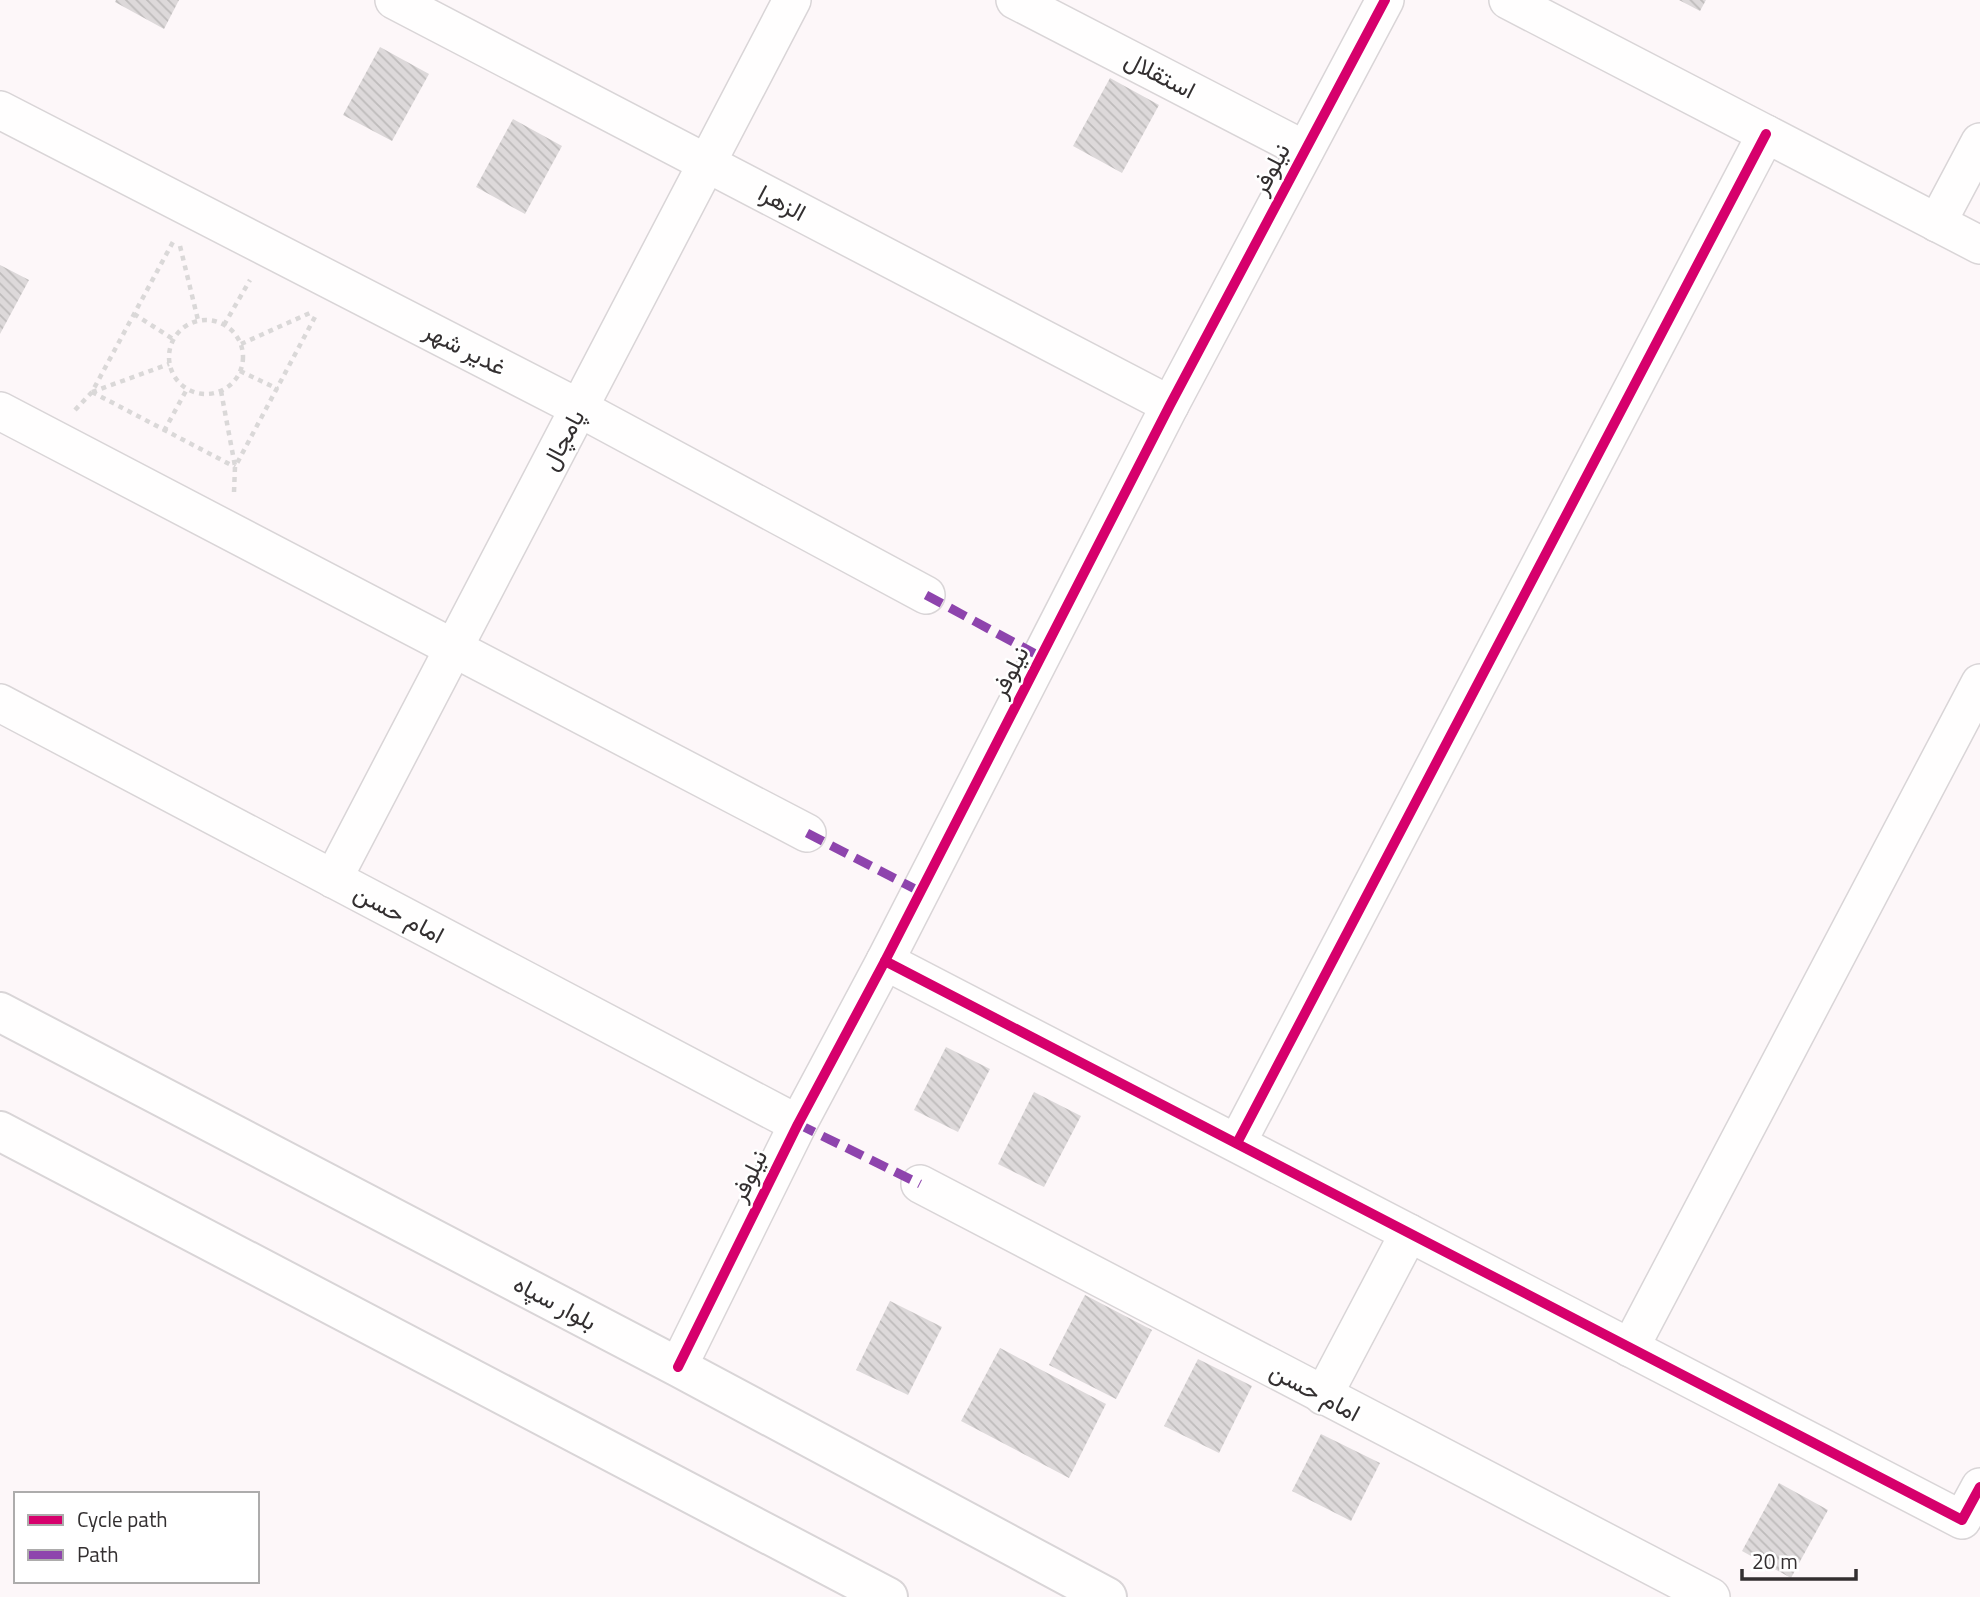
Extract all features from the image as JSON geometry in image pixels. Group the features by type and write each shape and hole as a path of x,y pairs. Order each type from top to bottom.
{"main road":[{"name":"بلوار سپاه","path":"0,1012 678,1367 1107,1597"},
{"path":"0,1131 888,1597"}],"street":[{"name":"الزهرا","path":"394,0 1170,405"},
{"name":"پامچال","path":"333,879 792,0"},
{"name":"استقلال","path":"1015,0 1306,150"},
{"name":"نیلوفر","path":"678,1367 798,1124 885,961 1170,405 1385,0"},
{"path":"1508,0 1980,245"},
{"name":"غدیر شهر","path":"0,110 579,408 926,595"},
{"path":"1237,1143 1766,134"},
{"path":"1937,223 1980,142"},
{"path":"0,411 807,833"},
{"path":"1630,1348 1980,683"},
{"name":"امام حسن","path":"0,703 798,1124"},
{"path":"885,961 1962,1520 1980,1487"},
{"name":"امام حسن","path":"920,1184 1711,1597"},
{"path":"1324,1396 1409,1233"}],"path":[{"path":"51,438 92,392 177,234 198,320"},
{"path":"225,325 252,277"},
{"path":"235,467 320,309 241,345"},
{"path":"134,314 173,339"},
{"path":"198,320 212,320 225,325 241,345 244,358 233,383 221,391 204,394 187,389 176,378 169,364 173,339 184,327 198,320"},
{"path":"92,392 169,364"},
{"path":"240,371 278,389"},
{"path":"164,431 187,389"},
{"path":"221,391 235,467 231,531"},
{"path":"92,392 235,467"}],"building":[{"path":"179,0 164,29 115,2"},
{"path":"1679,0 1706,0 1700,11"},
{"path":"380,47 429,74 392,141 343,115"},
{"path":"1110,78 1159,105 1122,173 1073,146"},
{"path":"513,119 562,146 525,214 476,187"},
{"path":"0,265 29,280 0,334"},
{"path":"946,1047 990,1069 958,1132 914,1110"},
{"path":"1034,1092 1081,1116 1044,1187 998,1164"},
{"path":"1085,1295 1152,1330 1116,1399 1049,1365"},
{"path":"890,1301 942,1327 908,1395 856,1370"},
{"path":"1000,1348 1106,1404 1069,1478 961,1421"},
{"path":"1198,1359 1252,1386 1219,1453 1164,1426"},
{"path":"1321,1434 1380,1463 1351,1521 1292,1491"},
{"path":"1779,1483 1828,1510 1791,1578 1742,1551"}],"marked path":[{"path":"926,595 1041,657"},
{"path":"807,833 921,892"},
{"path":"798,1124 920,1184"}],"cycle path":[{"path":"678,1367 798,1124 885,961 1170,405 1385,0"},
{"path":"1237,1143 1766,134"},
{"path":"885,961 1962,1520 1980,1487"}]}
